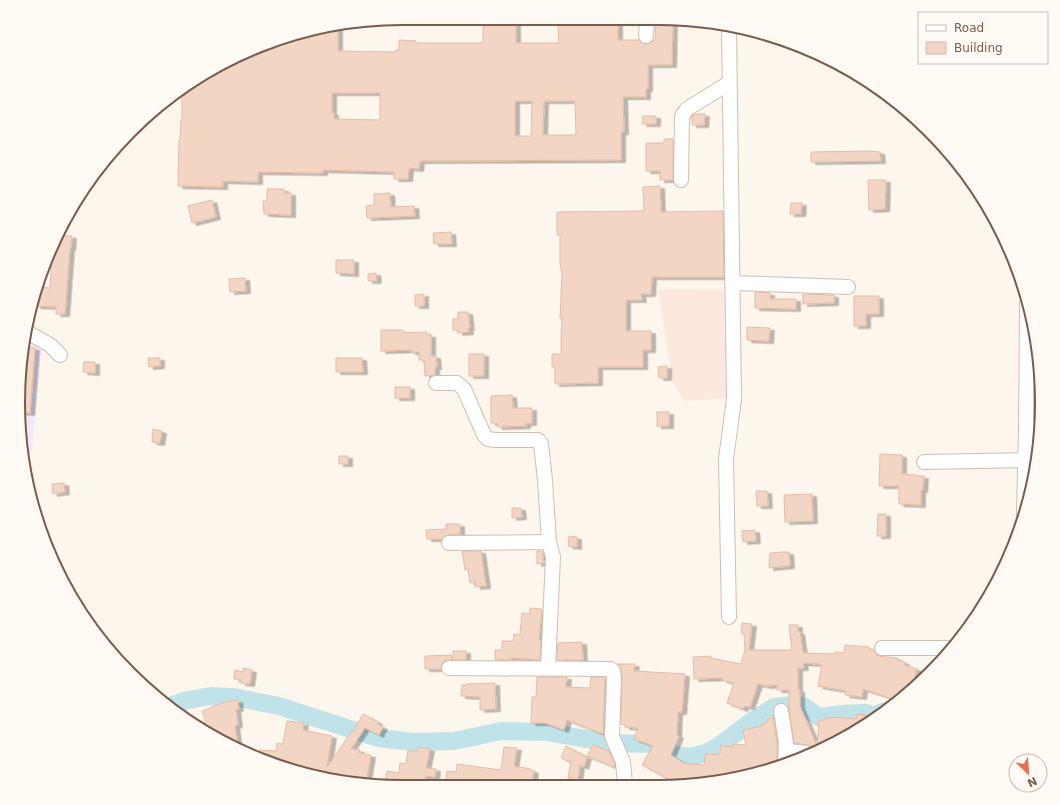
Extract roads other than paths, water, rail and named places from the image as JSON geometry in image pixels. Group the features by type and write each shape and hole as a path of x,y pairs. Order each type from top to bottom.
{"street":[{"path":"646,25 646,36"},
{"path":"729,32 734,399 726,459 729,617"},
{"path":"681,180 682,116 687,109 729,83"},
{"path":"732,283 848,286"},
{"path":"1025,488 1026,460 1033,428 1028,331"},
{"path":"31,334 50,345 60,355"},
{"path":"436,383 457,383 464,389 484,434 488,438 495,440 538,440 541,444 546,480 549,542 553,557 548,668"},
{"path":"924,462 1026,460"},
{"path":"449,543 549,542"},
{"path":"882,648 944,648"},
{"path":"448,668 609,668 613,671 614,678 612,736 623,762 625,780"},
{"path":"781,711 786,735 786,757"}],"waterway":[{"path":"176,704 211,696 233,697 279,706 378,738 413,742 454,741 501,731 547,732 608,743 652,744 675,755 690,757 706,753 719,746 752,721 774,707 794,705 803,706 819,717 842,714 866,713 869,714"}]}
